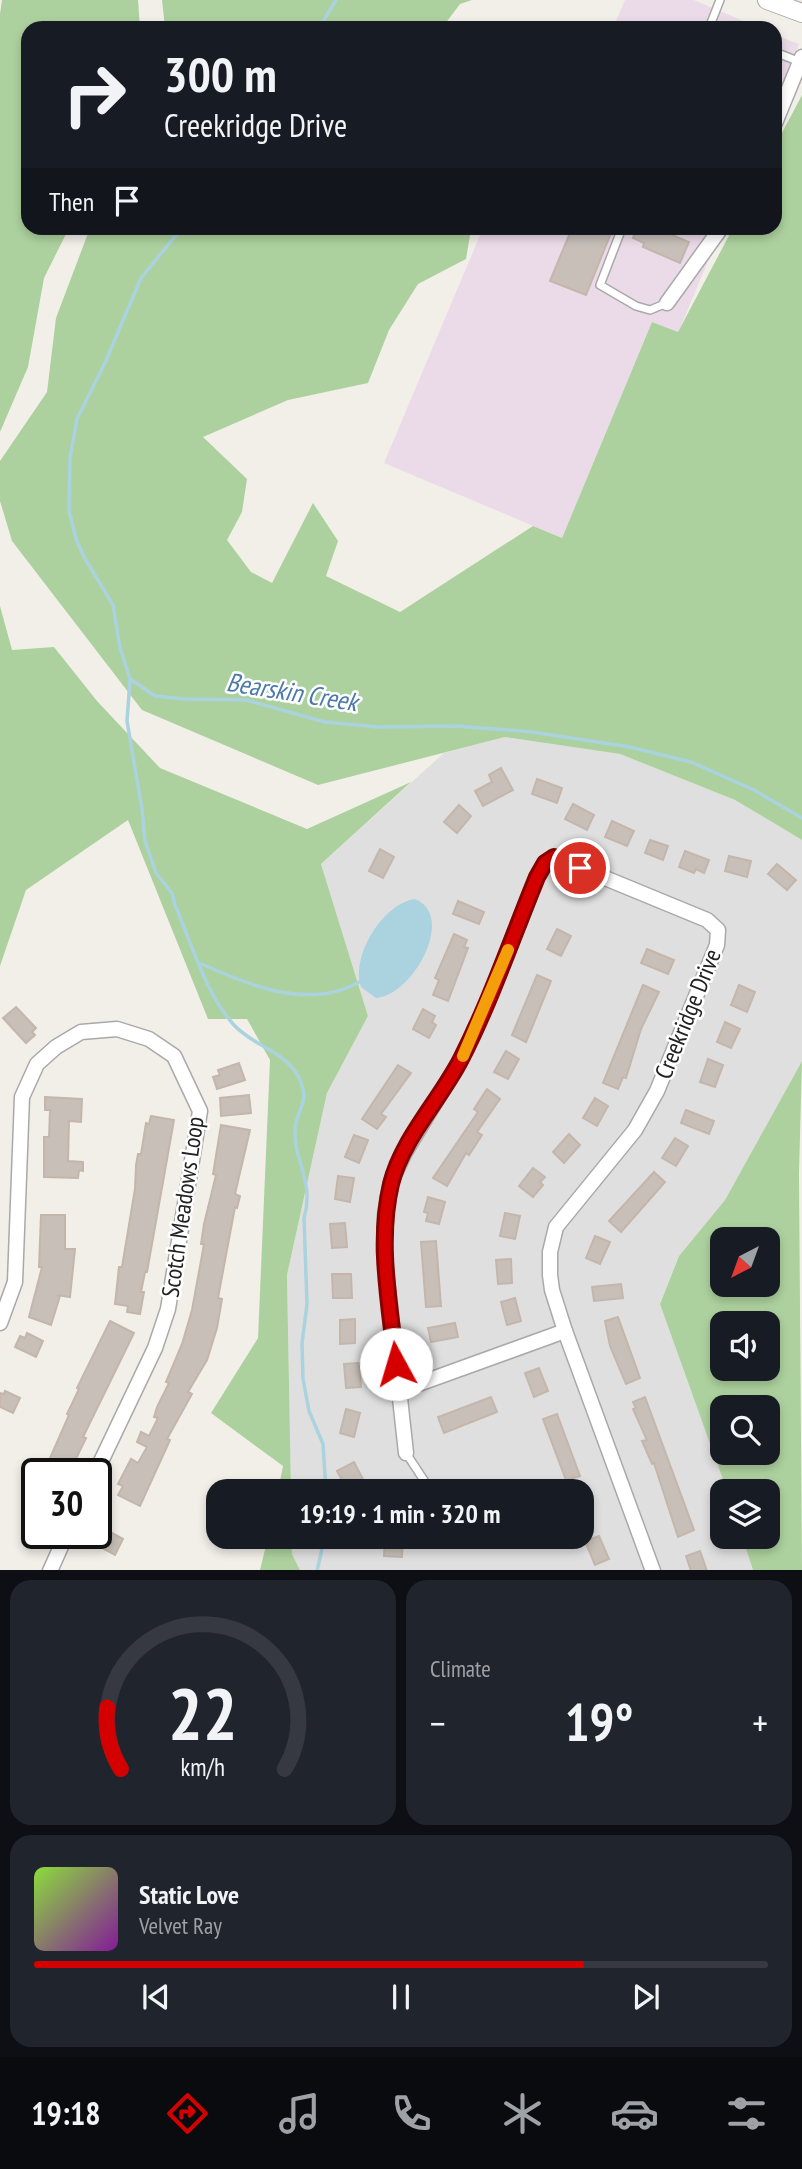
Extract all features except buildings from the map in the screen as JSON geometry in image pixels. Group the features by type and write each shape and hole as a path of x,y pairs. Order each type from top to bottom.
{"street":[{"path":"767,0 802,13"},
{"path":"782,106 801,60"},
{"path":"667,303 716,235"},
{"name":"Creekridge Drive","path":"406,1453 384,1252 385,1215 391,1182 405,1152 460,1061 488,1001 537,877 545,863 554,857 707,920 718,930 718,945 657,1091 635,1130 556,1227 550,1252 552,1290 565,1331 653,1570"},
{"name":"Scotch Meadows Loop","path":"0,1323 15,1282 22,1097 37,1064 56,1047 81,1032 117,1029 149,1039 174,1056 200,1111 168,1309 155,1348 103,1458"},
{"path":"399,1391 565,1331"},
{"path":"50,1570 60,1549"}],"lane":[{"path":"714,21 720,0"},
{"path":"782,54 801,60"},
{"path":"619,235 600,285 636,306 650,310 667,303"},
{"path":"406,1453 423,1479"}],"shaded area":[{"path":"625,0 694,0 744,21 616,21"},
{"path":"782,38 799,44 782,84"},
{"path":"480,235 719,235 678,333 652,322 562,538 384,463"},
{"path":"505,737 620,754 735,800 802,840 802,1061 725,1200 679,1256 660,1303 710,1443 710,1465 718,1465 723,1479 710,1479 710,1549 746,1549 753,1570 300,1570 292,1554 292,1549 594,1549 594,1479 291,1479 287,1275 327,1093 368,1016 321,864 444,753"}],"green space":[{"path":"2,0 138,0 140,21 21,21 21,235 66,235 44,278 28,367 0,432"},
{"path":"162,0 472,0 460,4 447,21 164,21"},
{"path":"802,95 802,840 735,800 620,754 505,737 318,785 142,710 12,541 0,501 0,461 47,392 56,318 87,235 470,235 466,259 418,284 389,330 368,383 288,400 203,437 247,479 242,512 227,540 251,572 272,583 313,503 338,541 326,576 400,612 533,526 562,538 652,322 678,332 729,235 782,235 782,133"},
{"path":"0,606 12,650 54,647 97,701 160,768 307,829 411,782 321,864 368,1016 327,1093 287,1275 291,1479 280,1479 283,1466 211,1413 258,1338 270,1060 247,1019 208,1019 128,820 26,890 0,966"},
{"path":"802,1061 799,1173 802,1570 753,1570 746,1549 780,1549 780,1479 723,1479 718,1465 780,1465 780,1395 710,1395 710,1444 660,1304 679,1256 725,1200"},
{"path":"265,1549 292,1549 300,1570 260,1570"}],"water":[{"path":"415,899 427,908 432,921 431,937 425,954 403,984 390,994 376,998 361,987 360,961 365,947 372,933 392,910"}],"waterway":[{"name":"Bearskin Creek","path":"323,21 336,0"},
{"name":"Bearskin Creek","path":"176,235 141,278 105,363 77,419 70,458 69,511 76,539 113,605 120,648 130,679 155,696 246,700 325,722 378,727 456,726 532,732 630,747 691,762 754,790 802,818"},
{"path":"130,680 127,721 145,841 156,873 172,893 200,968 224,1012 242,1032 278,1055 294,1069 304,1093 295,1129 307,1194 304,1218 307,1304 302,1343 303,1379 309,1411 323,1444 325,1479"},
{"path":"202,964 260,987 301,995 342,990 361,981"},
{"path":"317,1570 322,1549"}],"slow traffic":[{"path":"463,1056 508,950"}],"route":[{"path":"396,1364 384,1252 385,1215 391,1182 405,1152 460,1061 545,863 554,857 580,868"}]}
